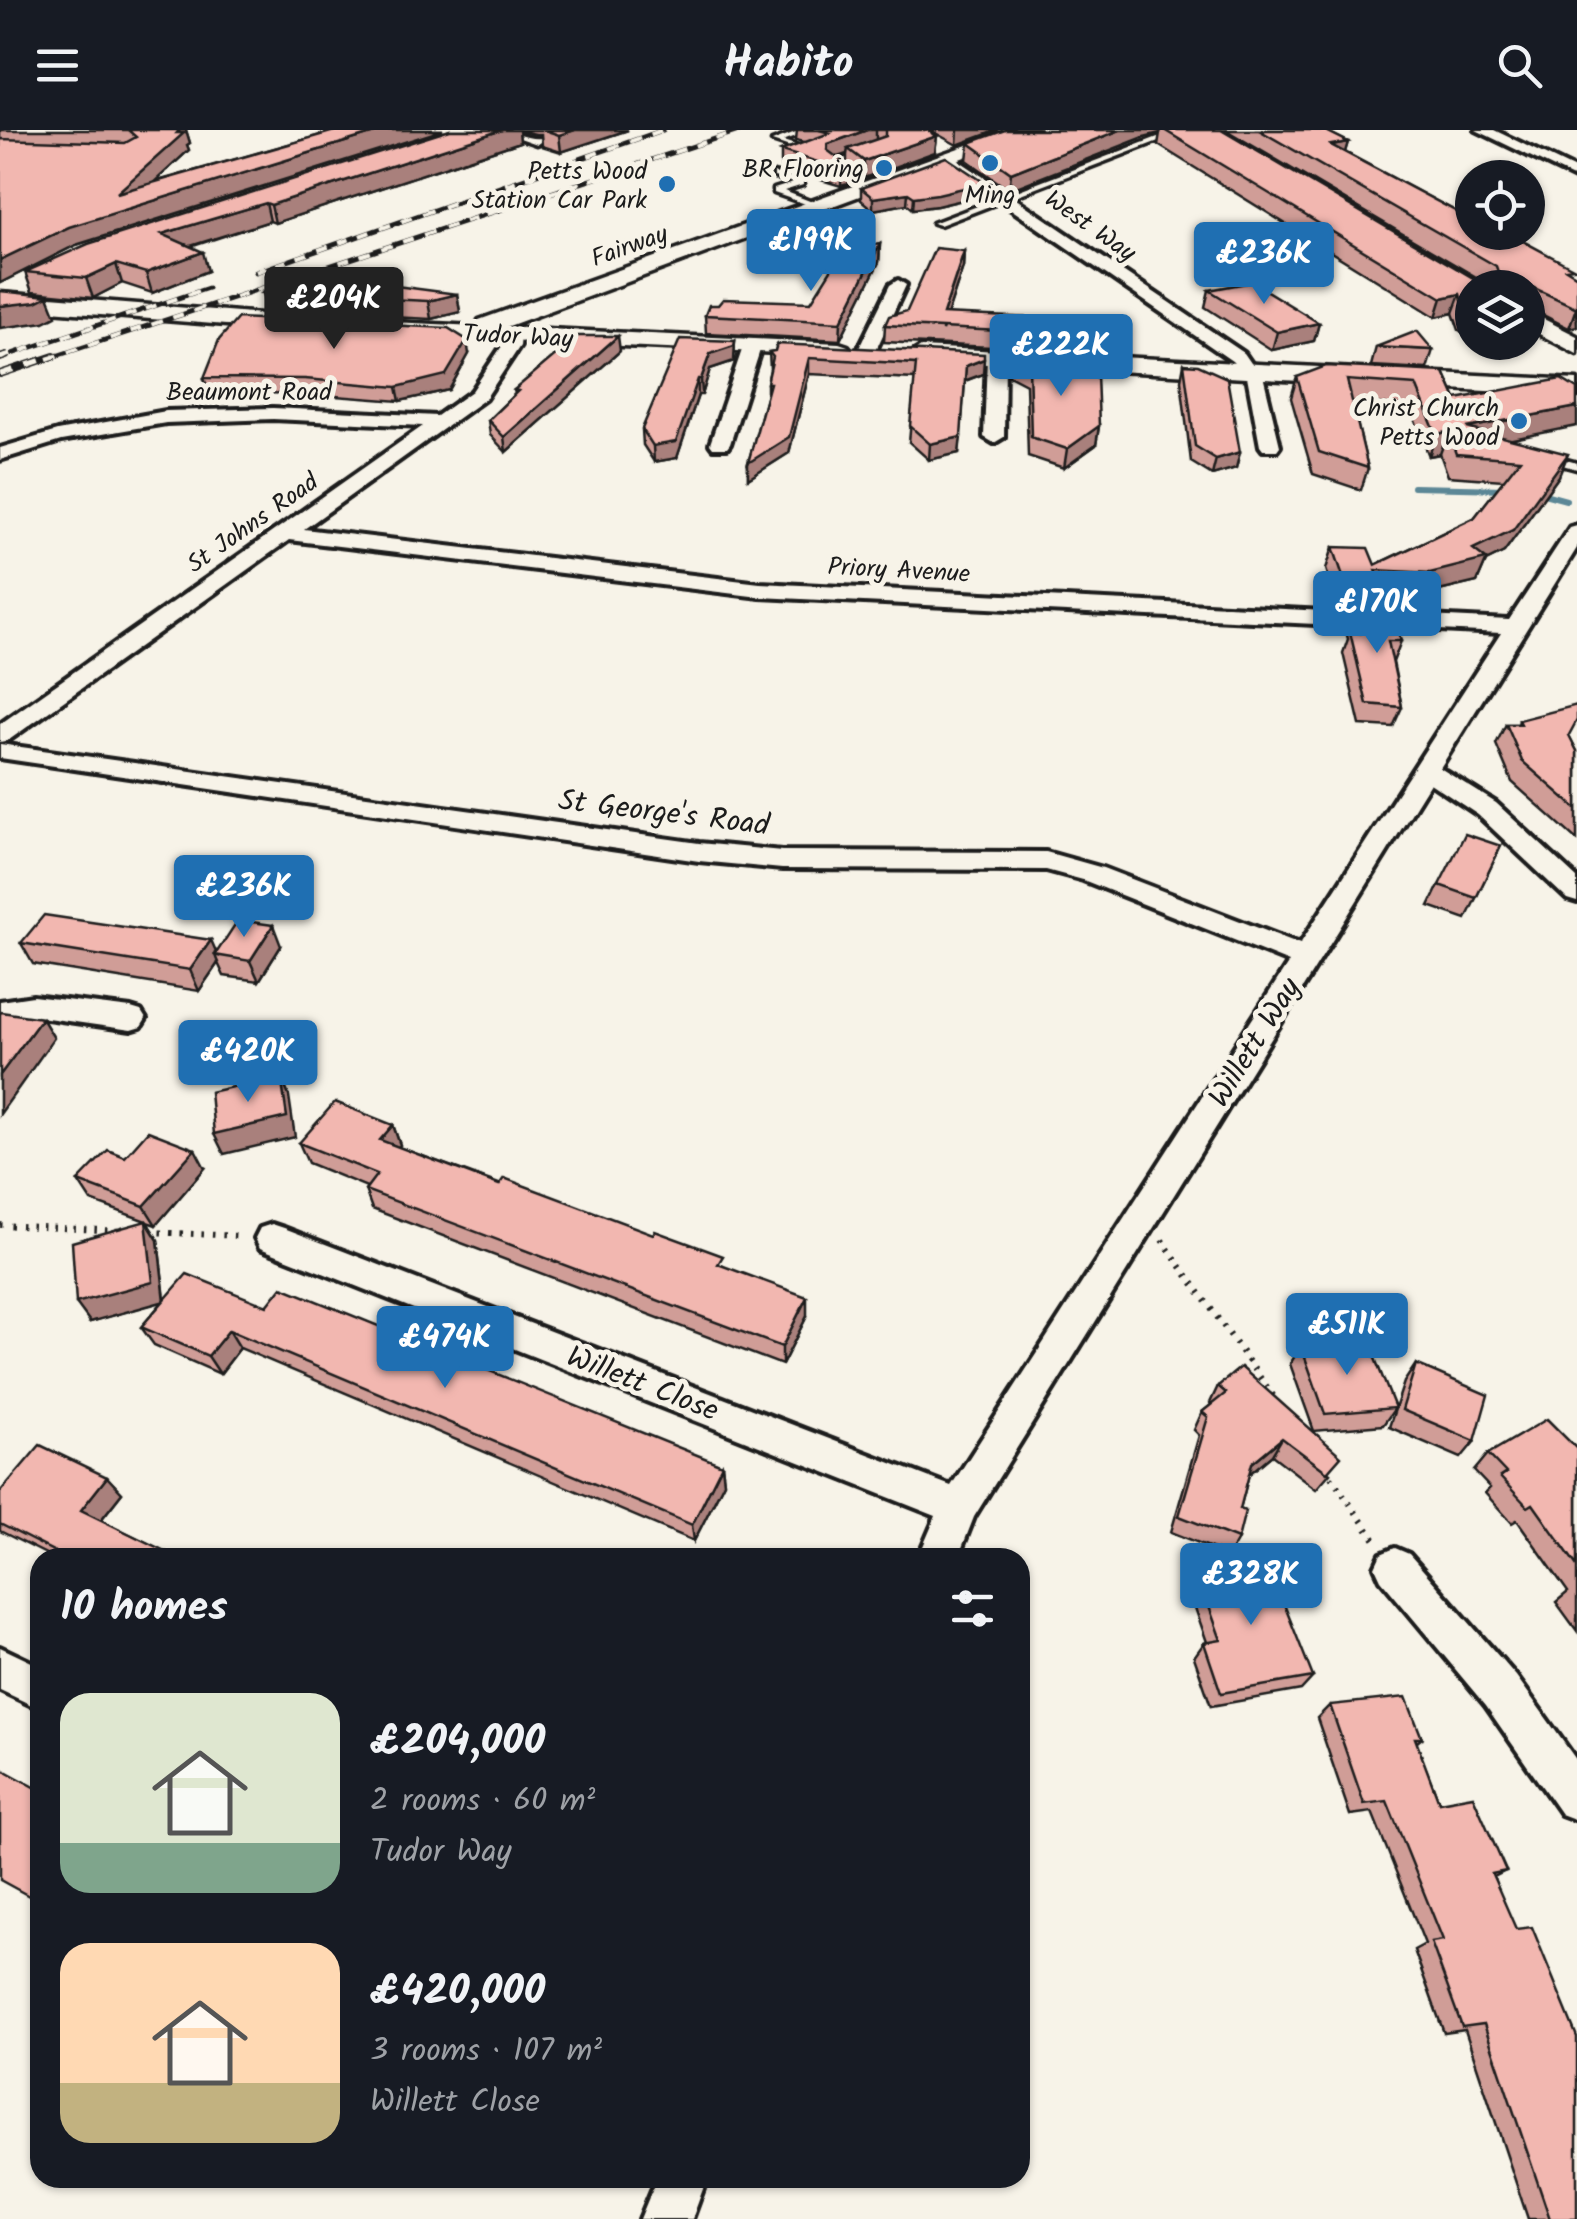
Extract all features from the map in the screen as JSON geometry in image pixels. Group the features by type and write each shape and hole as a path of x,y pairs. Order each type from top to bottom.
{"street":[{"name":"Fairway","path":"477,333 490,323 1028,130"},
{"path":"1484,130 1577,174"},
{"name":"West Way","path":"950,155 1238,357 1251,371"},
{"path":"0,297 34,278"},
{"path":"866,352 898,285"},
{"path":"0,297 166,316 320,325"},
{"name":"Tudor Way","path":"360,327 1251,371 1454,390 1577,388"},
{"path":"1545,328 1577,346"},
{"name":"St Johns Road","path":"0,735 442,422 490,382 511,346 512,335"},
{"path":"720,444 752,347"},
{"path":"994,438 996,358"},
{"path":"1251,371 1270,446"},
{"name":"Beaumont Road","path":"0,454 60,432 170,414 283,412 442,422"},
{"name":"Willett Way","path":"942,1548 958,1507 1514,627 1569,560 1577,530"},
{"name":"Priory Avenue","path":"284,533 760,590 1514,627"},
{"name":"St George's Road","path":"0,751 699,852 782,860 1046,860 1093,874 1307,958"},
{"path":"1425,772 1453,782 1482,804 1577,893"},
{"path":"0,1012 33,1006 131,1019"},
{"name":"Willett Close","path":"272,1238 958,1507"},
{"path":"1395,1567 1501,1691 1577,1798"},
{"path":"0,1668 30,1683"},
{"path":"666,2219 678,2188"}],"lane":[{"path":"501,130 538,142 574,130"},
{"path":"804,151 776,142 808,130"},
{"path":"937,223 1184,130"},
{"path":"867,190 833,164 880,149"},
{"path":"777,175 800,183 778,191 818,207"},
{"path":"1527,453 1577,466"}],"path":[{"path":"1144,1214 1281,1407"},
{"path":"0,1225 272,1238"},
{"path":"1315,1455 1395,1567"}],"building":[{"path":"128,130 184,133 117,193 338,130 384,130 69,227 0,260 0,139 125,143 136,137"},
{"path":"450,130 502,130 271,205 266,203 162,234 203,252 146,273 116,264 86,278 25,272 88,244"},
{"path":"544,130 575,130 559,135"},
{"path":"819,130 867,130 828,144 827,150 849,166 841,169 781,151 830,133"},
{"path":"886,130 927,130 937,136 864,161 848,149 886,136"},
{"path":"1005,130 1120,130 1011,173 969,143"},
{"path":"1164,130 1221,130 1459,270 1455,270 1455,295 1442,298"},
{"path":"1259,130 1324,130 1348,142 1331,145 1455,211 1455,242"},
{"path":"946,157 985,183 914,197 908,193 873,198 861,188"},
{"path":"880,244 841,322 705,315 709,305 718,305 723,299 811,302 844,249"},
{"path":"935,248 964,251 943,314 1036,318 1037,333 885,325 889,316 907,311"},
{"path":"1468,250 1540,250 1573,268 1566,269 1577,276 1577,308 1545,293 1545,270 1497,270"},
{"path":"297,273 457,294 428,301 263,293"},
{"path":"1252,282 1319,323 1277,332 1209,290"},
{"path":"0,291 48,296 36,302 0,306"},
{"path":"238,318 448,328 467,340 446,375 397,387 305,379 204,378 219,340"},
{"path":"1417,331 1433,350 1376,347"},
{"path":"578,336 618,336 504,437 488,420 518,391 514,390"},
{"path":"680,339 735,341 734,346 710,354 676,442 653,446 642,429"},
{"path":"777,344 984,354 984,359 966,366 961,437 930,444 910,426 916,364 809,358 789,437 748,463 770,383 773,357 769,352 775,351"},
{"path":"1011,352 1057,354 1097,374 1099,426 1067,449 1031,437 1029,365 1011,356"},
{"path":"1184,364 1198,365 1227,378 1240,452 1216,459 1195,446"},
{"path":"1326,366 1444,372 1456,399 1561,379 1577,389 1577,407 1467,428 1568,454 1513,530 1473,549 1486,559 1430,573 1376,570 1383,587 1346,585 1333,547 1368,548 1375,565 1474,518 1520,459 1456,454 1448,432 1436,434 1416,385 1347,380 1368,468 1319,452 1297,377"},
{"path":"1352,609 1390,610 1401,641 1388,641 1402,707 1367,704 1350,632 1360,633"},
{"path":"1577,705 1577,720 1569,735 1577,751 1577,809 1522,761 1506,724 1521,724 1519,720"},
{"path":"1465,834 1501,846 1476,898 1439,885"},
{"path":"44,915 211,940 190,970 21,943"},
{"path":"238,920 273,925 250,961 215,955"},
{"path":"0,1014 42,1018 0,1075"},
{"path":"281,1076 287,1117 214,1134 210,1092"},
{"path":"335,1102 393,1125 380,1140 499,1185 504,1178 723,1256 718,1264 807,1297 782,1347 365,1190 377,1174 299,1143"},
{"path":"148,1131 195,1149 144,1206 78,1181 108,1150 125,1157"},
{"path":"146,1221 153,1282 76,1303 72,1242"},
{"path":"187,1274 267,1306 282,1287 722,1465 692,1525 229,1330 208,1356 141,1327"},
{"path":"1368,1341 1395,1408 1325,1414 1301,1346"},
{"path":"1416,1364 1488,1395 1475,1441 1402,1410"},
{"path":"1241,1367 1341,1456 1327,1472 1282,1438 1252,1463 1240,1509 1245,1511 1238,1539 1179,1516 1208,1417 1202,1412 1226,1393 1218,1386"},
{"path":"1547,1419 1577,1449 1577,1566 1533,1504 1528,1507 1500,1477 1506,1473 1488,1454"},
{"path":"40,1445 107,1477 81,1510 159,1548 47,1548 0,1524 0,1492"},
{"path":"1266,1559 1313,1677 1221,1693 1204,1643 1221,1640 1196,1570"},
{"path":"1406,1697 1422,1738 1415,1738 1439,1802 1473,1796 1506,1871 1492,1874 1516,1929 1532,1927 1577,2037 1577,2219 1550,2219 1484,2024 1462,2027 1431,1942 1443,1940 1387,1801 1364,1804 1330,1705"},
{"path":"0,1768 30,1784 30,1896 0,1880"}],"waterway":[{"path":"1413,487 1507,489"},
{"path":"1533,491 1566,500"}],"railway":[{"path":"256,272 663,130"},
{"path":"47,359 742,130"},
{"path":"6,356 0,358 208,288"},
{"path":"0,374 54,356"}],"place":[{"name":"Ming","path":"990,163"},
{"name":"BR Flooring","path":"884,168"},
{"name":"Petts Wood Station Car Park","path":"667,184"},
{"name":"Christ Church Petts Wood","path":"1519,421"}]}
